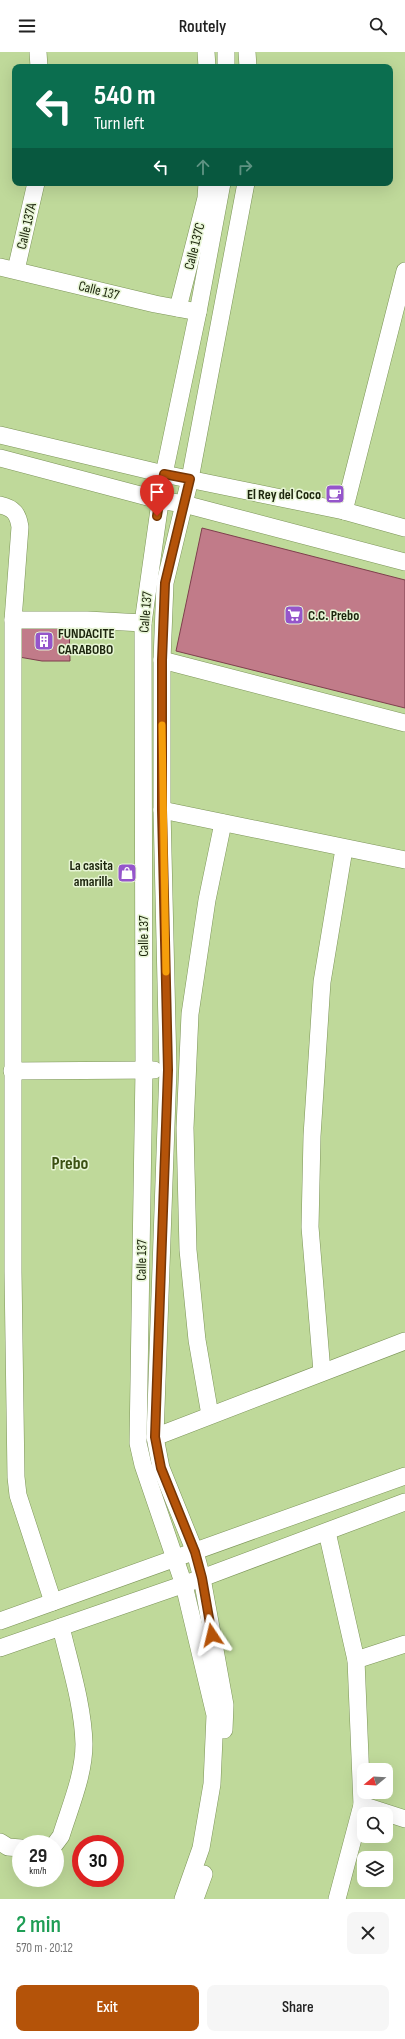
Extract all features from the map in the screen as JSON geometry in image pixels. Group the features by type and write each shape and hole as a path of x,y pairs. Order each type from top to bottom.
{"street":[{"path":"38,52 40,64"},
{"path":"206,52 207,64"},
{"path":"226,52 226,64"},
{"path":"246,52 248,64"},
{"name":"Calle 137A","path":"8,268 35,186"},
{"name":"Calle 137C","path":"178,308 206,198 207,186"},
{"name":"Calle 137","path":"183,1899 201,1848 212,1784 215,1715 184,1585 143,1465 138,1443 144,1070 143,623 159,500 198,312 221,186"},
{"path":"195,1899 210,1854 223,1782 225,1705 202,1578 195,1552 161,1468 155,1437 168,1070 162,810 162,660 165,583 190,479 245,186"},
{"name":"Calle 137","path":"8,268 198,312"},
{"path":"344,511 405,271"},
{"path":"0,435 164,474 344,511 405,528"},
{"path":"0,458 159,500 184,504 405,562"},
{"path":"0,505 11,508 18,516 20,527 13,620 7,774 12,1071 6,1272 18,1495 53,1602"},
{"path":"13,620 87,620 143,623"},
{"path":"162,660 405,723"},
{"path":"162,810 344,849 405,860"},
{"path":"210,1415 197,1340 188,1250 185,1128 190,1014 207,900 223,823"},
{"path":"322,1372 310,1227 312,1136 322,982 344,849"},
{"path":"12,1071 168,1070"},
{"path":"155,1437 405,1341"},
{"path":"0,1621 405,1476"},
{"path":"0,1648 184,1585 405,1502"},
{"path":"327,1532 356,1660 362,1805 337,1899"},
{"path":"61,1627 81,1711 84,1745 80,1774 62,1835"},
{"path":"356,1660 405,1644"},
{"path":"362,1805 405,1819"},
{"path":"0,1842 8,1847 12,1847"}],"building":[{"name":"C.C. Prebo","path":"202,528 405,580 405,708 176,651"},
{"name":"FUNDACITE CARABOBO","path":"19,623 69,624 70,661 42,661 19,657"}],"slow traffic":[{"path":"162,725 162,810 166,972"}],"place":[{"name":"El Rey del Coco","path":"335,494"},
{"name":"C.C. Prebo","path":"294,615"},
{"name":"FUNDACITE CARABOBO","path":"44,641"},
{"name":"La casita amarilla","path":"127,873"}],"district":[{"name":"Prebo","path":"70,1163"}],"route":[{"path":"157,516 164,474 190,479 165,583 164,598 162,660 162,810 168,1070 155,1437 161,1468 171,1496 195,1552 202,1578 212,1635"}]}
